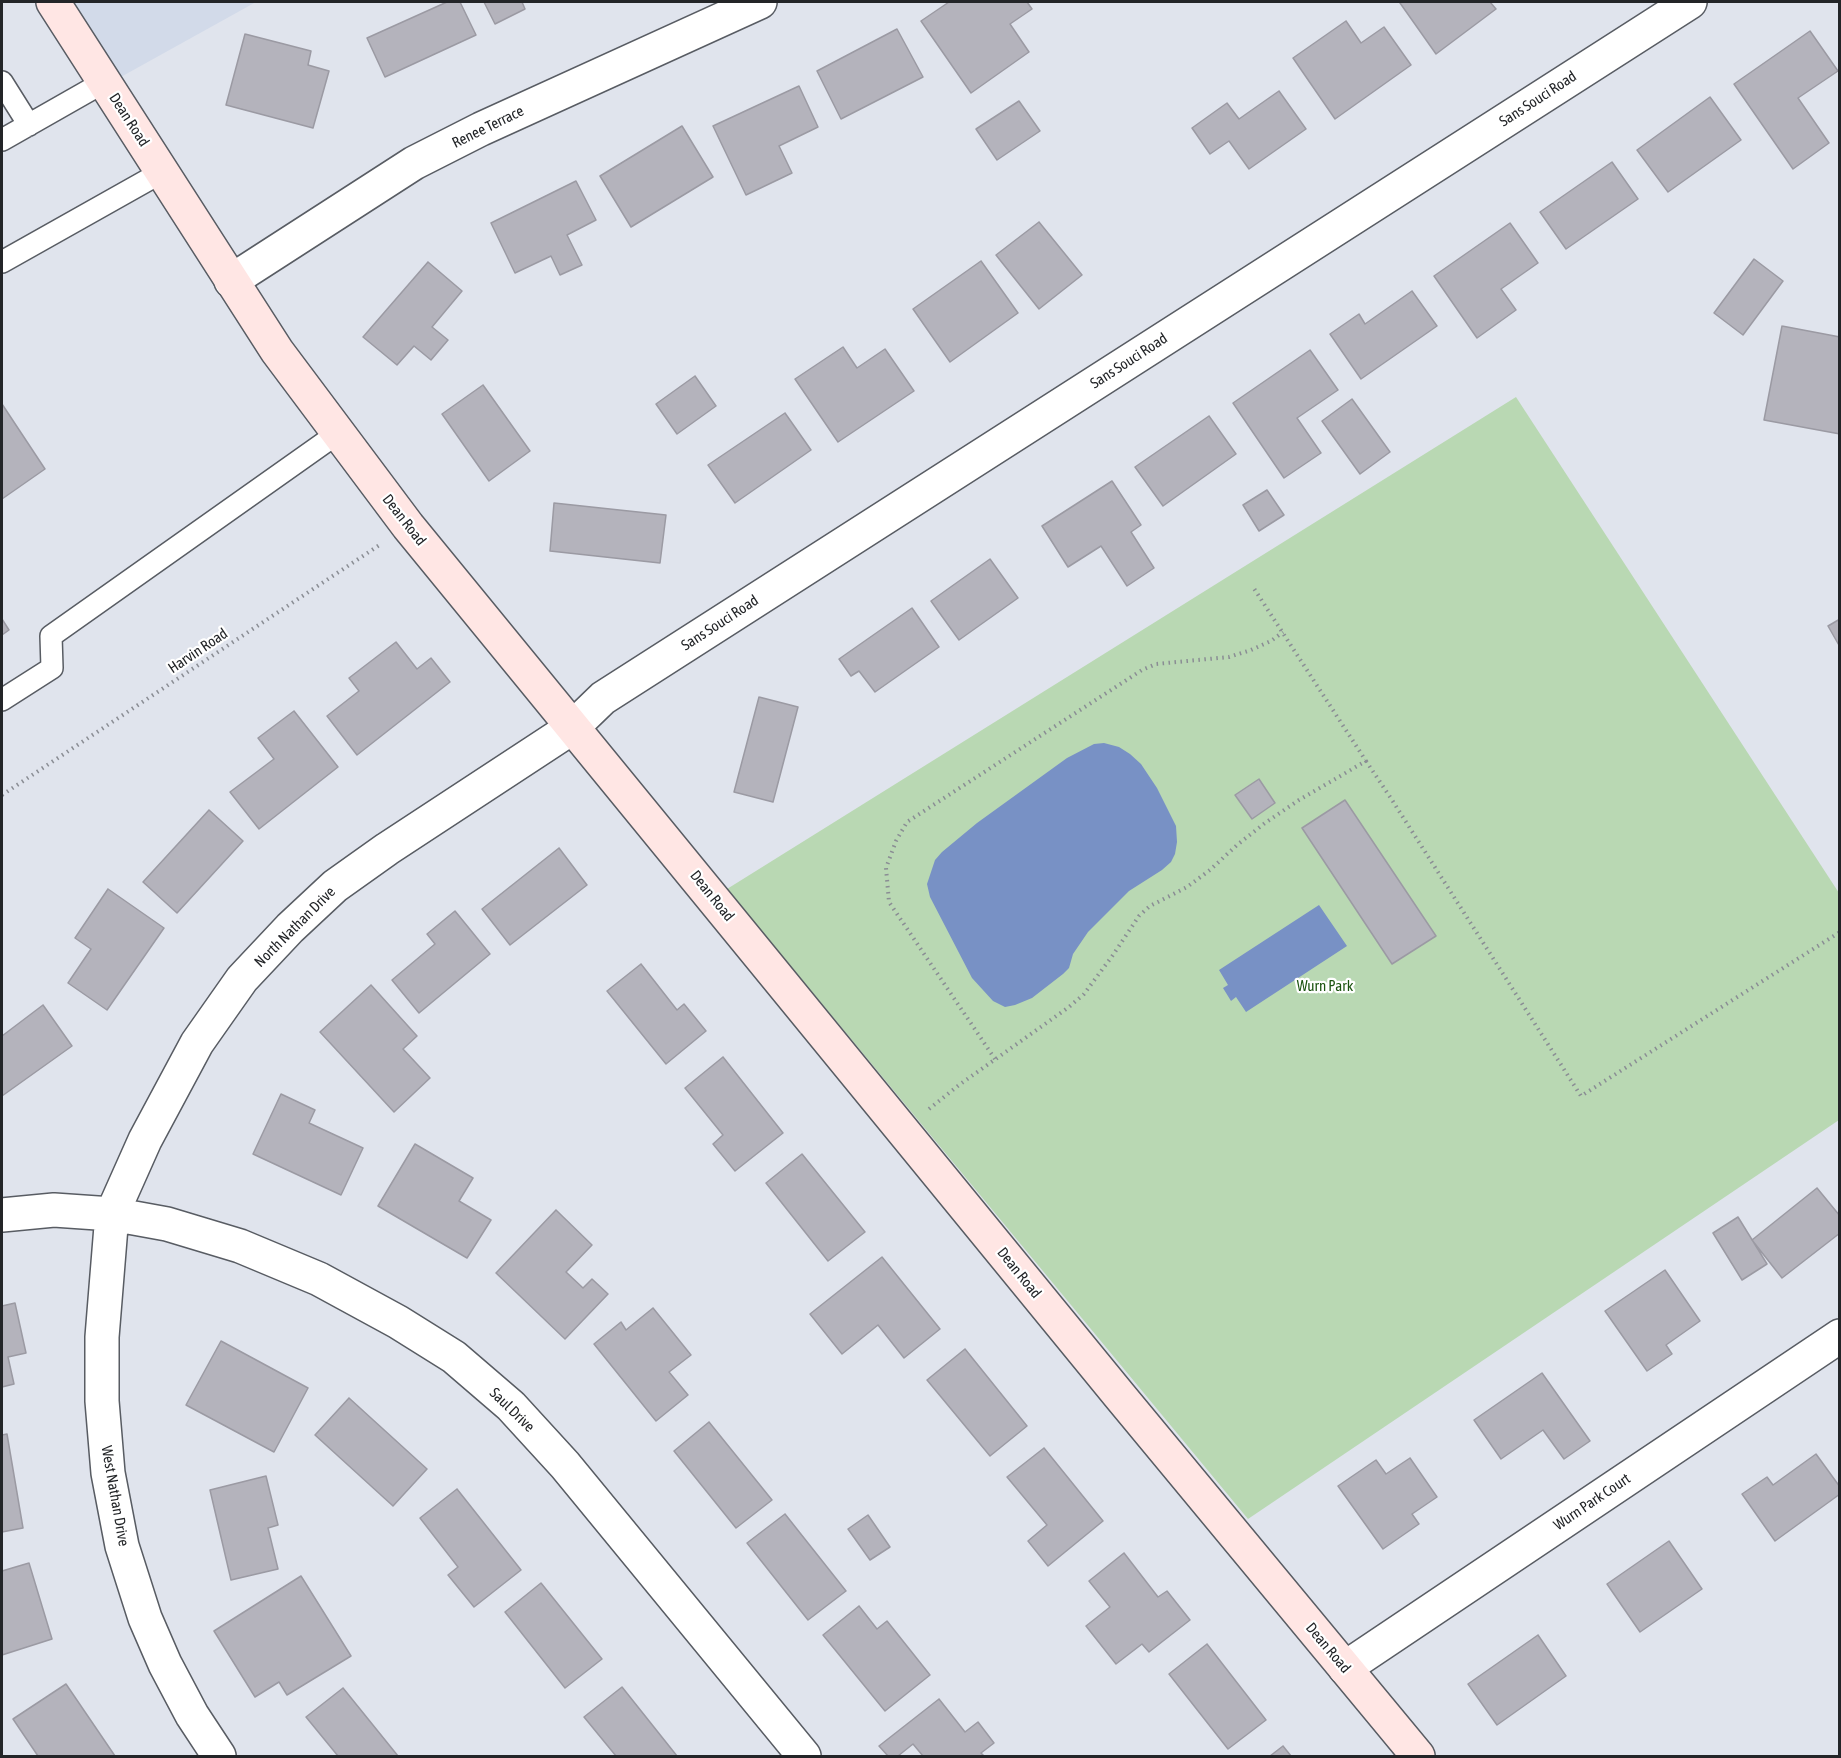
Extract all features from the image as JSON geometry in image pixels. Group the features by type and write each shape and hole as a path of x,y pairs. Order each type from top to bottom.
{"main road":[{"name":"Dean Road","path":"53,2 277,351 408,526 1418,1756"}],"street":[{"name":"Renee Terrace","path":"231,281 414,163 481,129 760,2"},
{"name":"Sans Souci Road","path":"573,727 603,698 1689,2"},
{"name":"North Nathan Drive","path":"112,1214 144,1140 197,1043 242,979 290,928 335,886 387,849 573,727"},
{"name":"Saul Drive","path":"2,1215 54,1210 112,1214 167,1224 240,1246 319,1279 398,1322 454,1357 511,1406 565,1465 804,1756"},
{"name":"West Nathan Drive","path":"112,1214 102,1337 102,1401 108,1473 122,1546 145,1618 165,1664 192,1715 219,1756"},
{"name":"Wurn Park Court","path":"1345,1668 1839,1336"}],"lane":[{"path":"2,82 28,125"},
{"path":"2,141 104,82"},
{"path":"2,262 162,172"},
{"path":"2,700 52,668 51,636 338,433"}],"path":[{"name":"Harvin Road","path":"2,795 408,526"},
{"path":"1253,587 1399,810 1581,1096 1839,932"},
{"path":"995,1059 889,902 886,868 896,841 907,822 1142,669 1156,664 1229,657 1271,641 1283,632"},
{"path":"903,1131 959,1084 1084,994 1139,916 1150,906 1187,887 1264,823 1366,761"}],"shaded area":[{"path":"72,2 256,2 119,78"}],"green space":[{"name":"Wurn Park","path":"1516,397 1839,893 1839,1120 1248,1519 727,889"}],"water":[{"path":"1104,743 1119,747 1130,754 1141,764 1157,788 1176,826 1175,854 1171,862 1129,891 1088,932 1073,954 1069,968 1063,974 1032,998 1005,1007 993,1001 972,978 930,897 927,884 935,860 977,823 1067,758 1094,744"},
{"path":"1319,905 1347,946 1246,1012 1236,997 1231,1001 1223,988 1228,985 1219,970"}],"building":[{"path":"447,2 460,2 476,35 385,77 367,38"},
{"path":"484,2 522,2 525,9 495,24"},
{"path":"949,2 1027,2 1032,9 1010,24 1029,52 971,93 921,21"},
{"path":"1401,2 1490,2 1496,9 1436,54"},
{"path":"1346,21 1361,43 1384,27 1411,65 1335,119 1293,58"},
{"path":"897,29 923,77 841,119 817,71"},
{"path":"1810,31 1838,71 1798,98 1829,143 1793,169 1734,84"},
{"path":"245,34 311,51 308,65 329,71 313,128 226,105"},
{"path":"799,86 818,127 779,146 792,173 746,195 713,126"},
{"path":"1279,91 1306,129 1249,169 1229,141 1210,154 1192,128 1227,103 1239,119"},
{"path":"1710,97 1741,140 1668,192 1637,150"},
{"path":"1019,101 1040,131 997,160 976,129"},
{"path":"682,126 713,177 631,227 600,176"},
{"path":"1612,162 1638,199 1566,249 1540,212"},
{"path":"576,181 596,220 567,235 582,265 560,275 551,256 515,273 491,223"},
{"path":"1039,222 1082,275 1039,309 996,255"},
{"path":"1510,223 1538,263 1501,289 1516,310 1477,338 1434,276"},
{"path":"1754,259 1783,281 1743,335 1714,313"},
{"path":"981,261 1018,313 950,362 913,309"},
{"path":"428,262 462,291 432,327 448,340 431,360 414,346 397,365 363,337"},
{"path":"1412,291 1437,326 1361,379 1330,334 1359,314 1365,324"},
{"path":"1782,326 1840,337 1840,434 1764,420"},
{"path":"843,347 857,368 885,349 914,391 838,442 795,379"},
{"path":"1310,350 1338,390 1297,418 1321,453 1284,478 1233,403"},
{"path":"695,376 716,406 677,434 656,404"},
{"path":"483,385 530,451 489,481 442,414"},
{"path":"1352,399 1390,452 1360,474 1322,421"},
{"path":"2,404 45,469 2,499"},
{"path":"785,413 811,450 735,503 708,465"},
{"path":"1209,416 1236,454 1163,506 1135,467"},
{"path":"1112,481 1141,525 1131,532 1154,568 1127,586 1101,546 1068,567 1042,526"},
{"path":"1267,490 1284,515 1259,531 1243,505"},
{"path":"554,503 666,515 660,563 550,551"},
{"path":"990,559 1018,598 959,640 931,601"},
{"path":"912,608 939,647 875,692 859,671 851,676 839,659"},
{"path":"2,619 9,630 2,635"},
{"path":"1840,619 1840,647 1828,626"},
{"path":"396,642 417,669 431,658 450,682 357,755 327,716 359,691 349,678"},
{"path":"759,697 798,707 773,802 734,792"},
{"path":"294,711 338,767 259,829 230,792 274,759 258,738"},
{"path":"1259,779 1275,803 1252,819 1235,795"},
{"path":"1345,800 1436,936 1392,964 1302,828"},
{"path":"209,810 243,841 177,913 143,882"},
{"path":"559,848 587,885 510,945 482,909"},
{"path":"108,889 164,928 107,1010 68,983 91,949 75,938"},
{"path":"455,911 490,954 419,1013 392,980 435,944 427,934"},
{"path":"641,964 677,1010 684,1004 706,1031 666,1064 607,991"},
{"path":"371,985 417,1036 403,1049 430,1078 394,1112 320,1032"},
{"path":"43,1005 72,1046 2,1096 2,1036"},
{"path":"723,1057 783,1133 735,1171 713,1144 723,1135 685,1088"},
{"path":"281,1094 315,1110 309,1123 363,1148 341,1195 253,1154"},
{"path":"415,1144 473,1178 459,1201 491,1220 467,1258 378,1206"},
{"path":"802,1154 865,1232 828,1261 766,1183"},
{"path":"1817,1188 1840,1216 1840,1233 1782,1278 1752,1240"},
{"path":"556,1210 592,1245 566,1272 583,1288 592,1279 608,1294 565,1339 496,1273"},
{"path":"1738,1217 1767,1264 1742,1280 1713,1233"},
{"path":"882,1257 940,1329 904,1358 878,1325 842,1354 810,1314"},
{"path":"1665,1270 1700,1321 1666,1345 1672,1354 1647,1371 1605,1311"},
{"path":"15,1303 26,1353 8,1357 14,1384 2,1387 2,1306"},
{"path":"653,1308 691,1355 669,1372 688,1395 656,1421 594,1344 621,1322 626,1330"},
{"path":"221,1341 308,1388 274,1452 186,1405"},
{"path":"965,1349 1027,1426 990,1456 927,1380"},
{"path":"1542,1373 1590,1441 1564,1459 1543,1430 1501,1459 1474,1420"},
{"path":"349,1398 427,1469 393,1506 315,1435"},
{"path":"709,1422 772,1500 736,1528 674,1451"},
{"path":"7,1434 23,1528 2,1532 2,1435"},
{"path":"1044,1448 1103,1521 1048,1566 1028,1541 1047,1525 1007,1477"},
{"path":"1816,1454 1840,1487 1840,1494 1775,1541 1742,1494 1767,1477 1773,1485"},
{"path":"1410,1458 1437,1497 1412,1514 1419,1524 1383,1549 1338,1486 1376,1460 1386,1474"},
{"path":"266,1476 278,1525 268,1528 278,1569 231,1580 210,1490"},
{"path":"457,1489 521,1570 474,1607 448,1575 458,1567 420,1518"},
{"path":"785,1514 846,1591 808,1620 747,1543"},
{"path":"868,1515 890,1547 870,1560 848,1529"},
{"path":"1669,1541 1702,1589 1640,1632 1607,1584"},
{"path":"1124,1553 1158,1597 1167,1591 1190,1620 1149,1652 1142,1644 1116,1664 1086,1626 1110,1607 1089,1581"},
{"path":"29,1563 52,1639 2,1655 2,1571"},
{"path":"301,1576 351,1656 287,1695 279,1682 255,1697 214,1631"},
{"path":"541,1583 602,1659 565,1688 505,1612"},
{"path":"859,1606 877,1629 887,1621 930,1675 885,1711 823,1635"},
{"path":"1538,1635 1566,1676 1497,1725 1468,1684"},
{"path":"1207,1644 1266,1720 1228,1749 1169,1674"},
{"path":"66,1684 115,1756 38,1756 13,1719"},
{"path":"622,1687 677,1756 616,1756 584,1717"},
{"path":"343,1688 398,1756 338,1756 306,1717"},
{"path":"939,1699 965,1732 978,1722 994,1743 981,1753 984,1756 923,1756 913,1744 898,1756 888,1756 879,1746"},
{"path":"1283,1746 1291,1756 1270,1756"}]}
